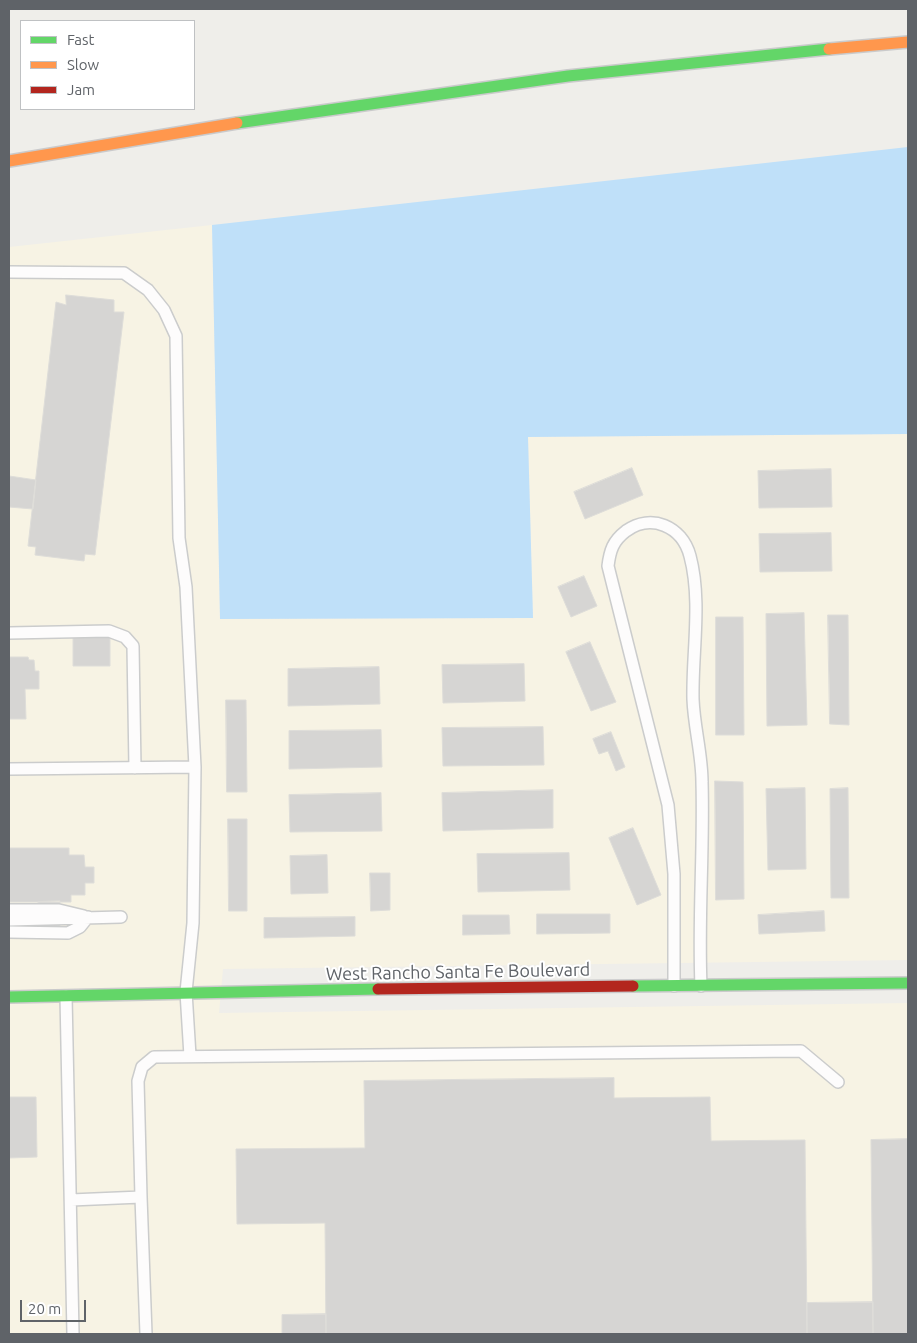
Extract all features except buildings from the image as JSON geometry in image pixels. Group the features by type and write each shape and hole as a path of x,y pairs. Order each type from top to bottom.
{"main road":[{"path":"9,161 201,129 455,91 699,61 908,42"},
{"name":"West Rancho Santa Fe Boulevard","path":"9,997 186,992 908,983"}],"lane":[{"path":"9,272 124,273 148,290 164,310 176,336 178,538 186,587 195,767 193,923 186,992 190,1056"},
{"path":"674,986 674,874 668,805 608,566 610,548 619,536 635,524 654,522 668,525 682,540 690,555 695,591 693,700 702,781 699,937 701,986"},
{"path":"9,633 108,631 125,637 133,646 135,768"},
{"path":"9,769 195,767"},
{"path":"9,910 59,910 88,918"},
{"path":"9,920 68,920 121,917"},
{"path":"9,932 68,932 80,927 88,918"},
{"path":"66,996 73,1334"},
{"path":"146,1334 138,1081 142,1067 154,1057 801,1051 838,1082"},
{"path":"71,1200 141,1197"}],"shaded area":[{"path":"212,225 220,619 533,618 528,437 908,434 908,960 223,969 219,1013 908,1003 908,1334 9,1334 9,247"}],"water":[{"path":"908,147 908,434 528,437 533,618 220,619 212,225"}],"traffic: fast":[{"path":"237,123 568,76 829,49"},
{"path":"633,986 908,983"},
{"path":"9,997 378,989"}],"traffic: slow":[{"path":"829,49 908,42"},
{"path":"9,161 237,123"}],"traffic: jam":[{"path":"378,989 633,986"}]}
